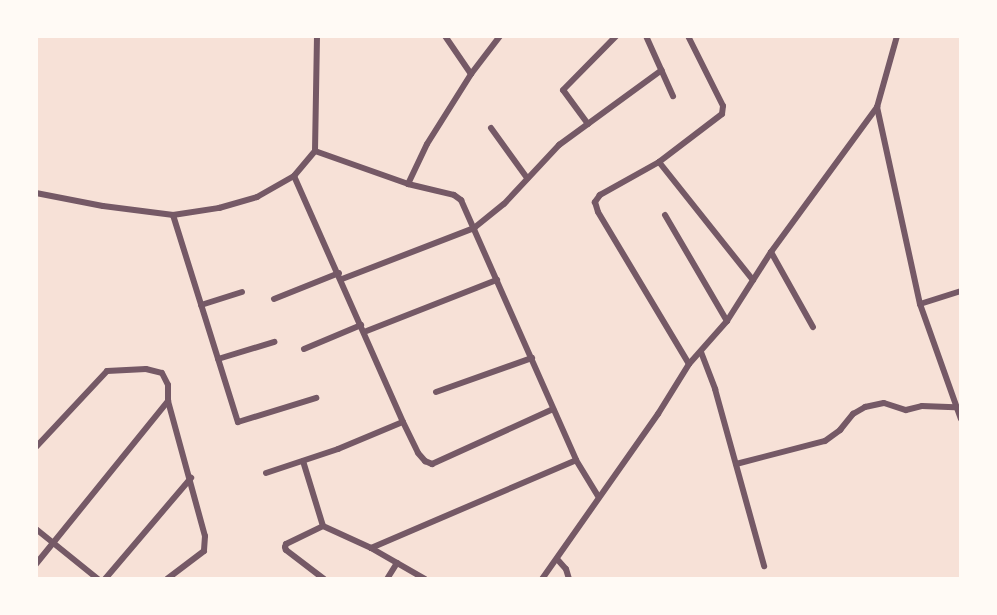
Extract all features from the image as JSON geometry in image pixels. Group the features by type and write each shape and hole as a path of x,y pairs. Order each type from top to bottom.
{"street":[{"path":"36,193 103,206 173,215 219,208 257,197 294,176 315,151 317,36"},
{"path":"445,36 471,74"},
{"path":"408,184 427,144 471,74 500,36"},
{"path":"588,124 563,90 616,36"},
{"path":"646,36 673,96"},
{"path":"542,579 598,496 658,414 689,364 727,321 771,252 877,107 897,36"},
{"path":"689,37 723,106 722,114 659,162 600,195 595,202 598,212 689,364"},
{"path":"274,299 474,228 498,210 559,145 662,70"},
{"path":"877,107 920,304 961,419"},
{"path":"491,128 527,178"},
{"path":"315,151 408,184 454,195 461,200 576,460 598,496"},
{"path":"659,162 753,280"},
{"path":"294,176 403,422 424,461 432,464 554,409"},
{"path":"173,215 238,422 316,398"},
{"path":"666,215 727,321"},
{"path":"771,252 813,327"},
{"path":"304,349 497,280"},
{"path":"920,304 961,291"},
{"path":"201,305 242,292"},
{"path":"218,359 274,342"},
{"path":"701,352 716,389 764,566"},
{"path":"436,392 532,358"},
{"path":"36,447 106,372 146,369 162,373 168,385 168,401 205,536 204,551 167,579"},
{"path":"36,564 168,401"},
{"path":"736,464 825,441 840,430 853,414 866,407 884,403 906,410 921,406 958,409"},
{"path":"266,473 403,422"},
{"path":"303,460 322,526 371,548 425,579"},
{"path":"371,548 576,460"},
{"path":"105,579 190,478"},
{"path":"322,526 285,547 324,579"},
{"path":"36,529 98,579"},
{"path":"557,559 569,579"},
{"path":"387,579 397,563"}]}
